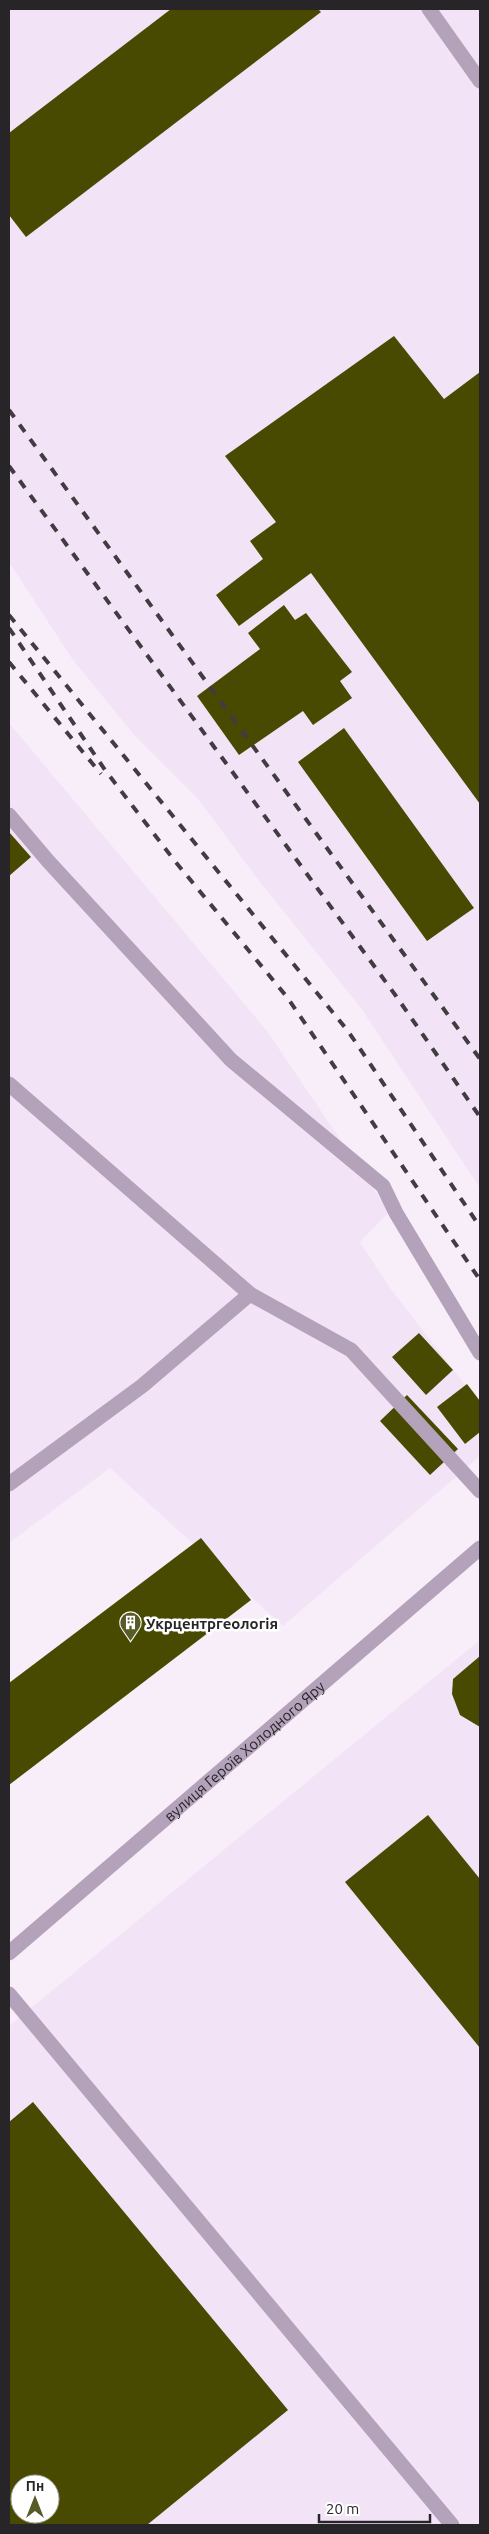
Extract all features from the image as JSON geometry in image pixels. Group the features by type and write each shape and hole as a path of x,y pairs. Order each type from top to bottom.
{"street":[{"path":"429,9 480,81"},
{"path":"9,815 48,861 231,1060 383,1186 396,1213 480,1353"},
{"path":"9,1084 250,1294 350,1350 480,1491"},
{"path":"9,1484 142,1386 250,1294"},
{"name":"вулиця Героїв Холодного Яру","path":"9,1953 480,1548"},
{"path":"9,1994 452,2525"}],"shaded area":[{"path":"9,9 480,9 480,1188 361,1008 256,877 199,800 135,736 73,660 9,562"},
{"path":"9,723 267,1031 389,1212 360,1242 390,1288 480,1404 480,1456 283,1626 110,1468 9,1543"},
{"path":"480,1640 480,2525 9,2525 9,2026"}],"building":[{"path":"171,9 318,9 321,12 26,237 9,215 9,133"},
{"path":"394,336 444,399 480,372 480,804 311,573 239,626 216,595 263,559 250,541 276,522 225,456"},
{"path":"284,605 295,620 306,613 352,672 340,681 352,698 313,725 303,711 239,755 197,696 260,649 248,633"},
{"path":"344,728 474,908 427,941 298,762"},
{"path":"9,832 31,857 9,876"},
{"path":"419,1333 453,1370 426,1395 392,1357"},
{"path":"467,1384 480,1401 480,1432 465,1444 437,1407"},
{"path":"407,1395 458,1449 430,1475 380,1421"},
{"name":"Укрцентргеологія","path":"201,1538 251,1600 9,1785 9,1683"},
{"path":"480,1656 480,1727 460,1715 452,1694 453,1679"},
{"path":"428,1815 480,1879 480,2048 345,1882"},
{"path":"33,2102 288,2410 147,2525 9,2525 9,2122"}],"railway":[{"path":"9,410 480,1059"},
{"path":"9,466 396,996 480,1117"},
{"path":"9,615 348,1031 480,1227"},
{"path":"9,628 105,770 174,860 287,997 480,1280"},
{"path":"9,662 101,774"}],"place":[{"name":"Укрцентргеологія","path":"130,1642"}]}
